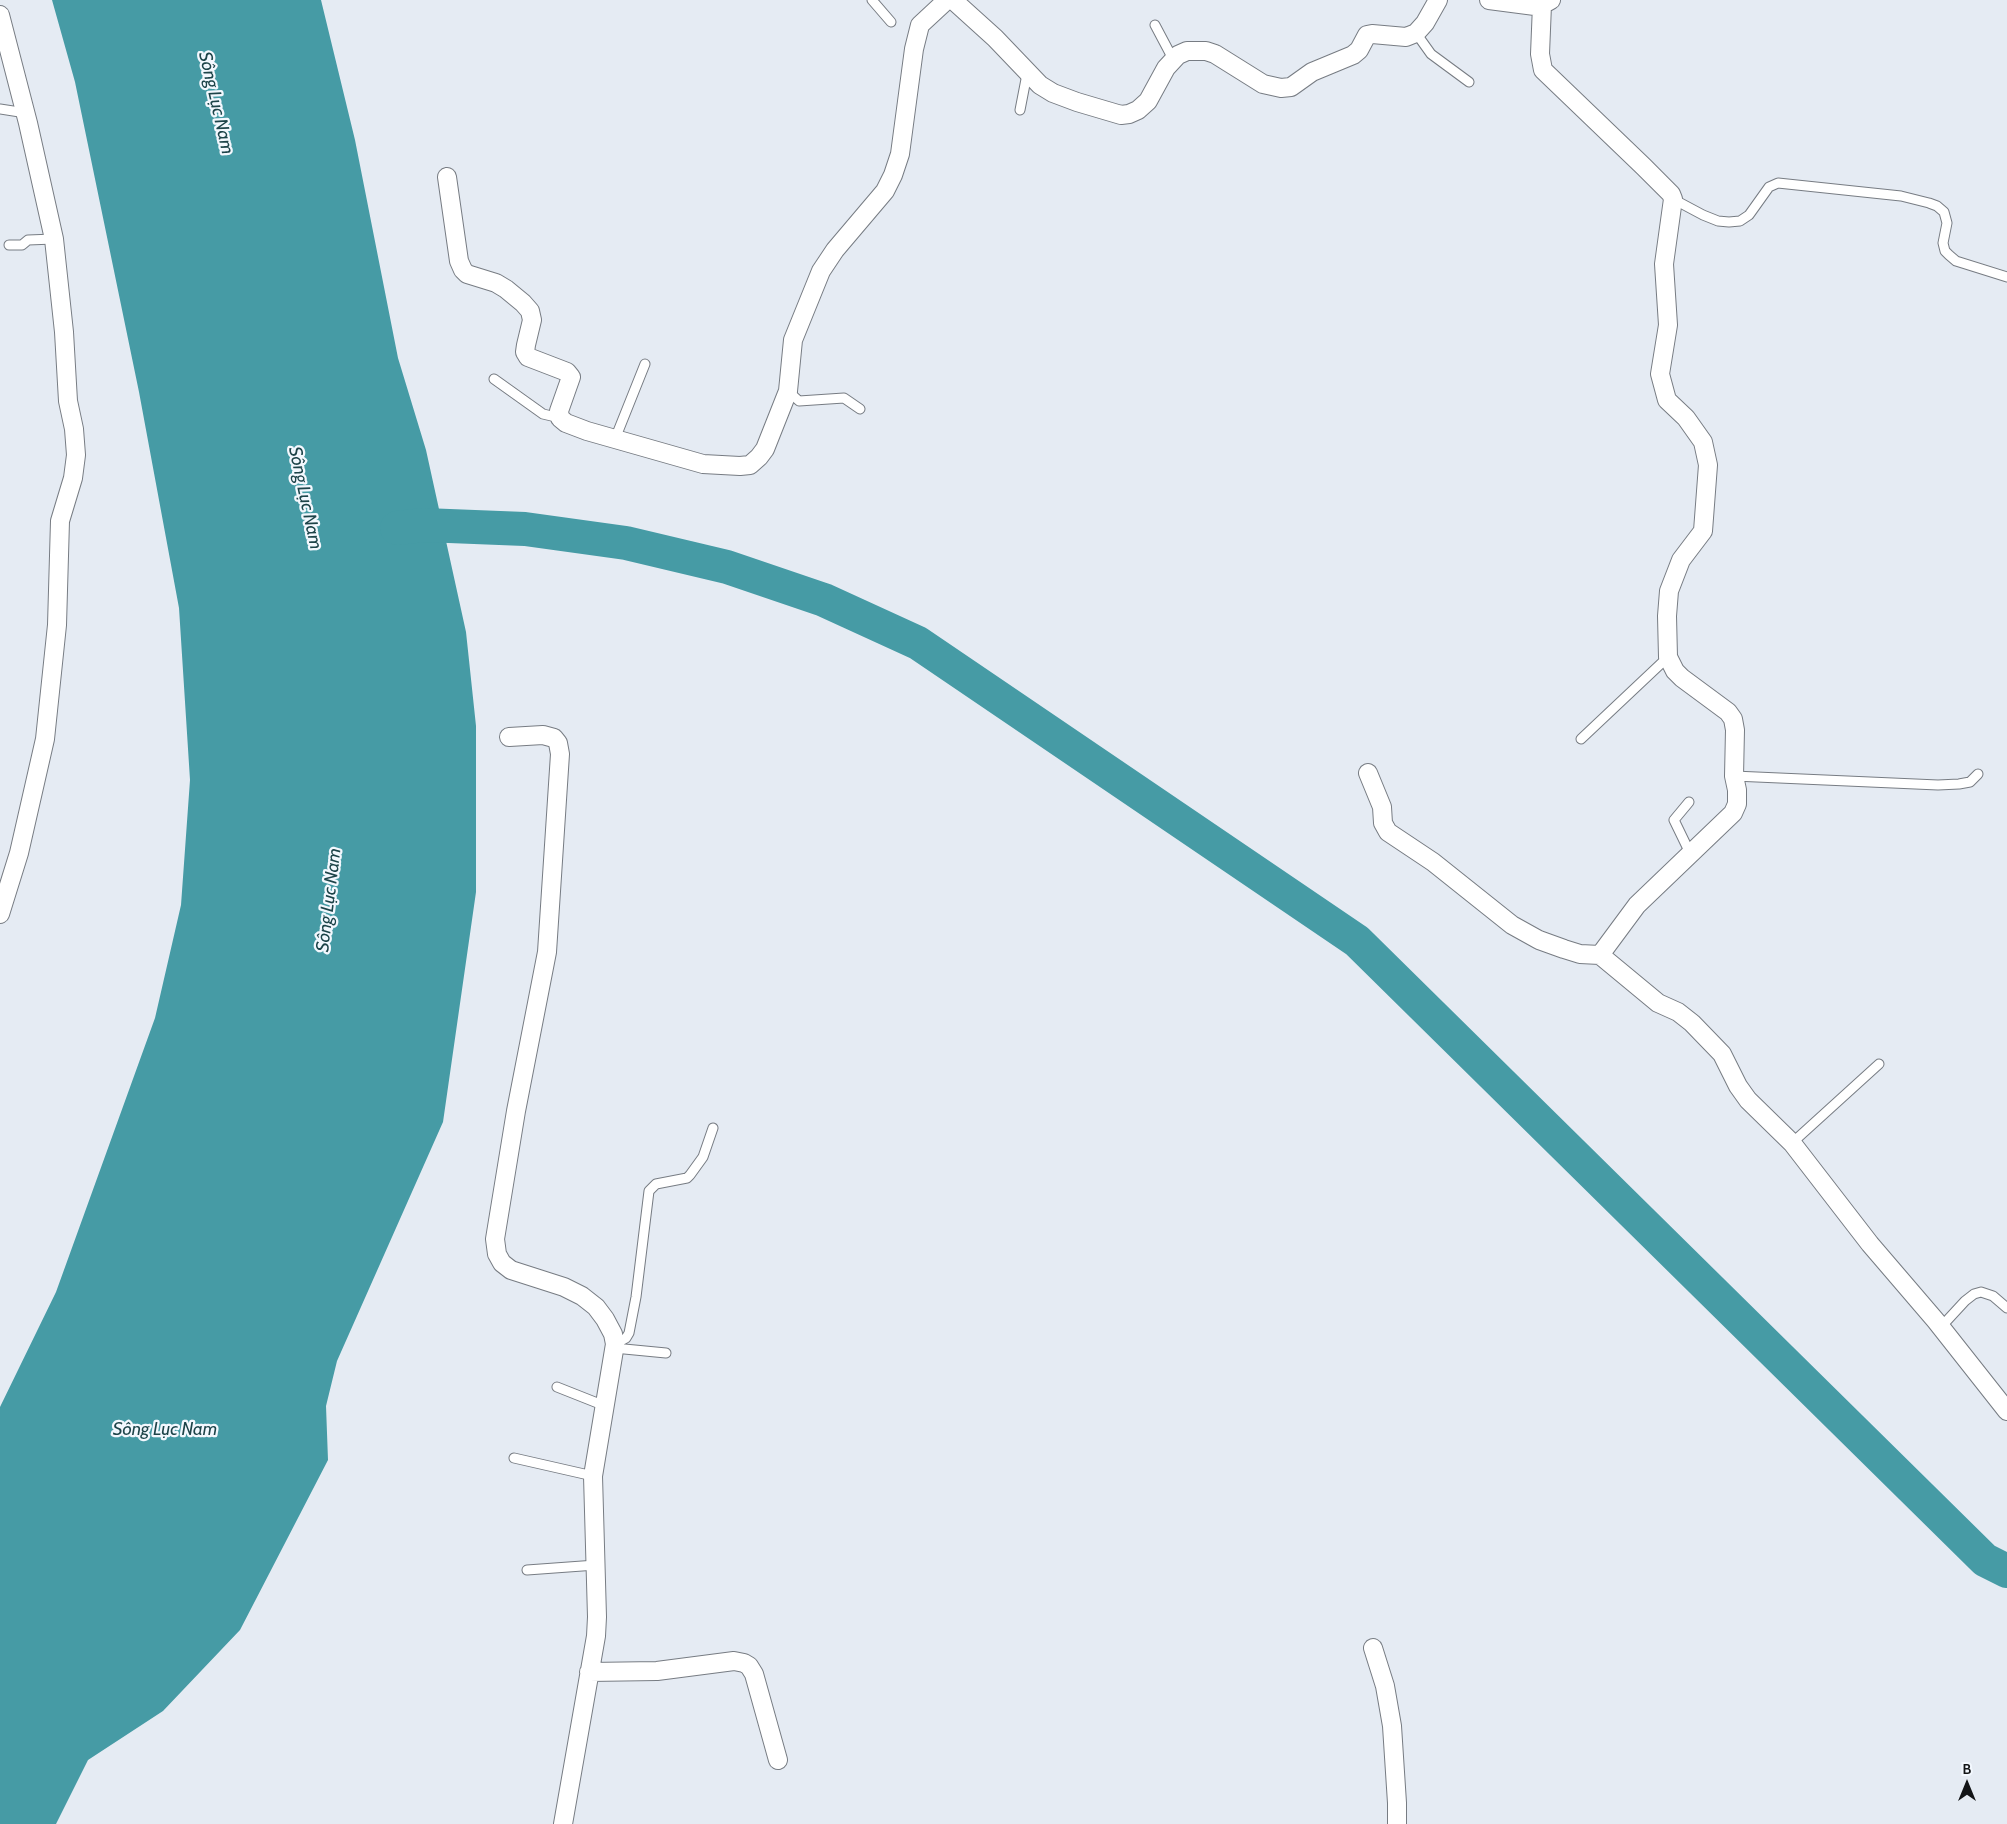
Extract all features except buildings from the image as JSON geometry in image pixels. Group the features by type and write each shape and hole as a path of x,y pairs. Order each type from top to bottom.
{"street":[{"path":"447,178 458,260 462,270 467,274 496,282 523,303 530,311 532,320 525,352 528,357 567,372 571,377 559,411 560,418 566,423 586,430 703,464 750,465 765,449 788,391 793,340 821,271 835,250 885,191 894,175 900,154 914,49 920,26 947,0"},
{"path":"953,0 1040,85 1053,93 1121,115 1129,114 1148,101 1173,59 1187,51 1206,51 1215,54 1263,84 1281,88 1291,87 1312,72 1353,55 1359,50 1367,35 1406,37 1416,34 1425,23 1438,0"},
{"path":"1489,0 1537,3 1540,54 1544,70 1671,194 1673,199 1664,275 1668,326 1660,374 1667,400 1686,418 1703,442 1708,466 1703,531 1681,560 1669,591 1667,616 1668,657 1675,671 1682,678 1724,707 1733,719 1735,730 1734,776 1737,804 1733,813 1637,905 1600,955"},
{"path":"0,15 26,113 54,239 64,332 68,402 74,429 76,455 73,478 60,521 56,625 45,739 19,853 0,914"},
{"path":"509,737 544,735 554,738 558,743 560,754 547,952 516,1111 495,1240 497,1254 502,1263 511,1270 564,1287 582,1296 596,1307 605,1319 613,1334 615,1346 594,1476 598,1617 563,1824"},
{"path":"1368,772 1382,807 1383,823 1388,832 1433,862 1512,925 1539,940 1564,949 1580,954 1600,955 1658,1003 1678,1012 1692,1024 1722,1054 1738,1086 1748,1100 1792,1143 1870,1244 1941,1327 2007,1411"},
{"path":"1373,1648 1385,1686 1392,1726 1397,1824"},
{"path":"589,1672 657,1671 734,1661 744,1663 749,1666 754,1674 778,1760"}],"lane":[{"path":"872,0 891,22"},
{"path":"1155,25 1173,59"},
{"path":"1416,34 1431,54 1469,82"},
{"path":"1020,110 1027,74"},
{"path":"0,109 26,113"},
{"path":"1673,199 1703,216 1729,222 1740,221 1749,216 1769,187 1778,183 1901,196 1929,203 1937,206 1944,212 1947,223 1943,243 1944,251 1956,261 2007,277"},
{"path":"9,245 22,245 28,240 54,239"},
{"path":"615,439 644,364"},
{"path":"494,379 544,414 560,418"},
{"path":"788,391 799,401 844,398 860,409"},
{"path":"1581,739 1668,657"},
{"path":"1734,776 1914,782 1938,785 1970,782 1978,774"},
{"path":"1689,802 1674,820 1690,853"},
{"path":"1792,1143 1878,1064"},
{"path":"615,1346 626,1338 629,1333 636,1297 649,1191 656,1184 687,1178 703,1157 713,1128"},
{"path":"1941,1327 1974,1294 1981,1292 1993,1296 2007,1308"},
{"path":"615,1346 666,1353"},
{"path":"557,1387 605,1406"},
{"path":"514,1458 594,1476"},
{"path":"527,1570 596,1566"}],"water":[{"name":"Sông Lục Nam","path":"52,0 321,0 355,140 398,358 426,450 466,632 476,726 476,892 443,1122 337,1361 326,1406 328,1460 240,1630 163,1711 88,1760 56,1824 0,1824 0,1407 56,1292 155,1018 181,905 190,780 179,608 139,392 75,82"}],"waterway":[{"path":"397,528 424,525 525,529 626,543 727,567 824,600 918,643 1357,941 1985,1560 2007,1571"}]}
